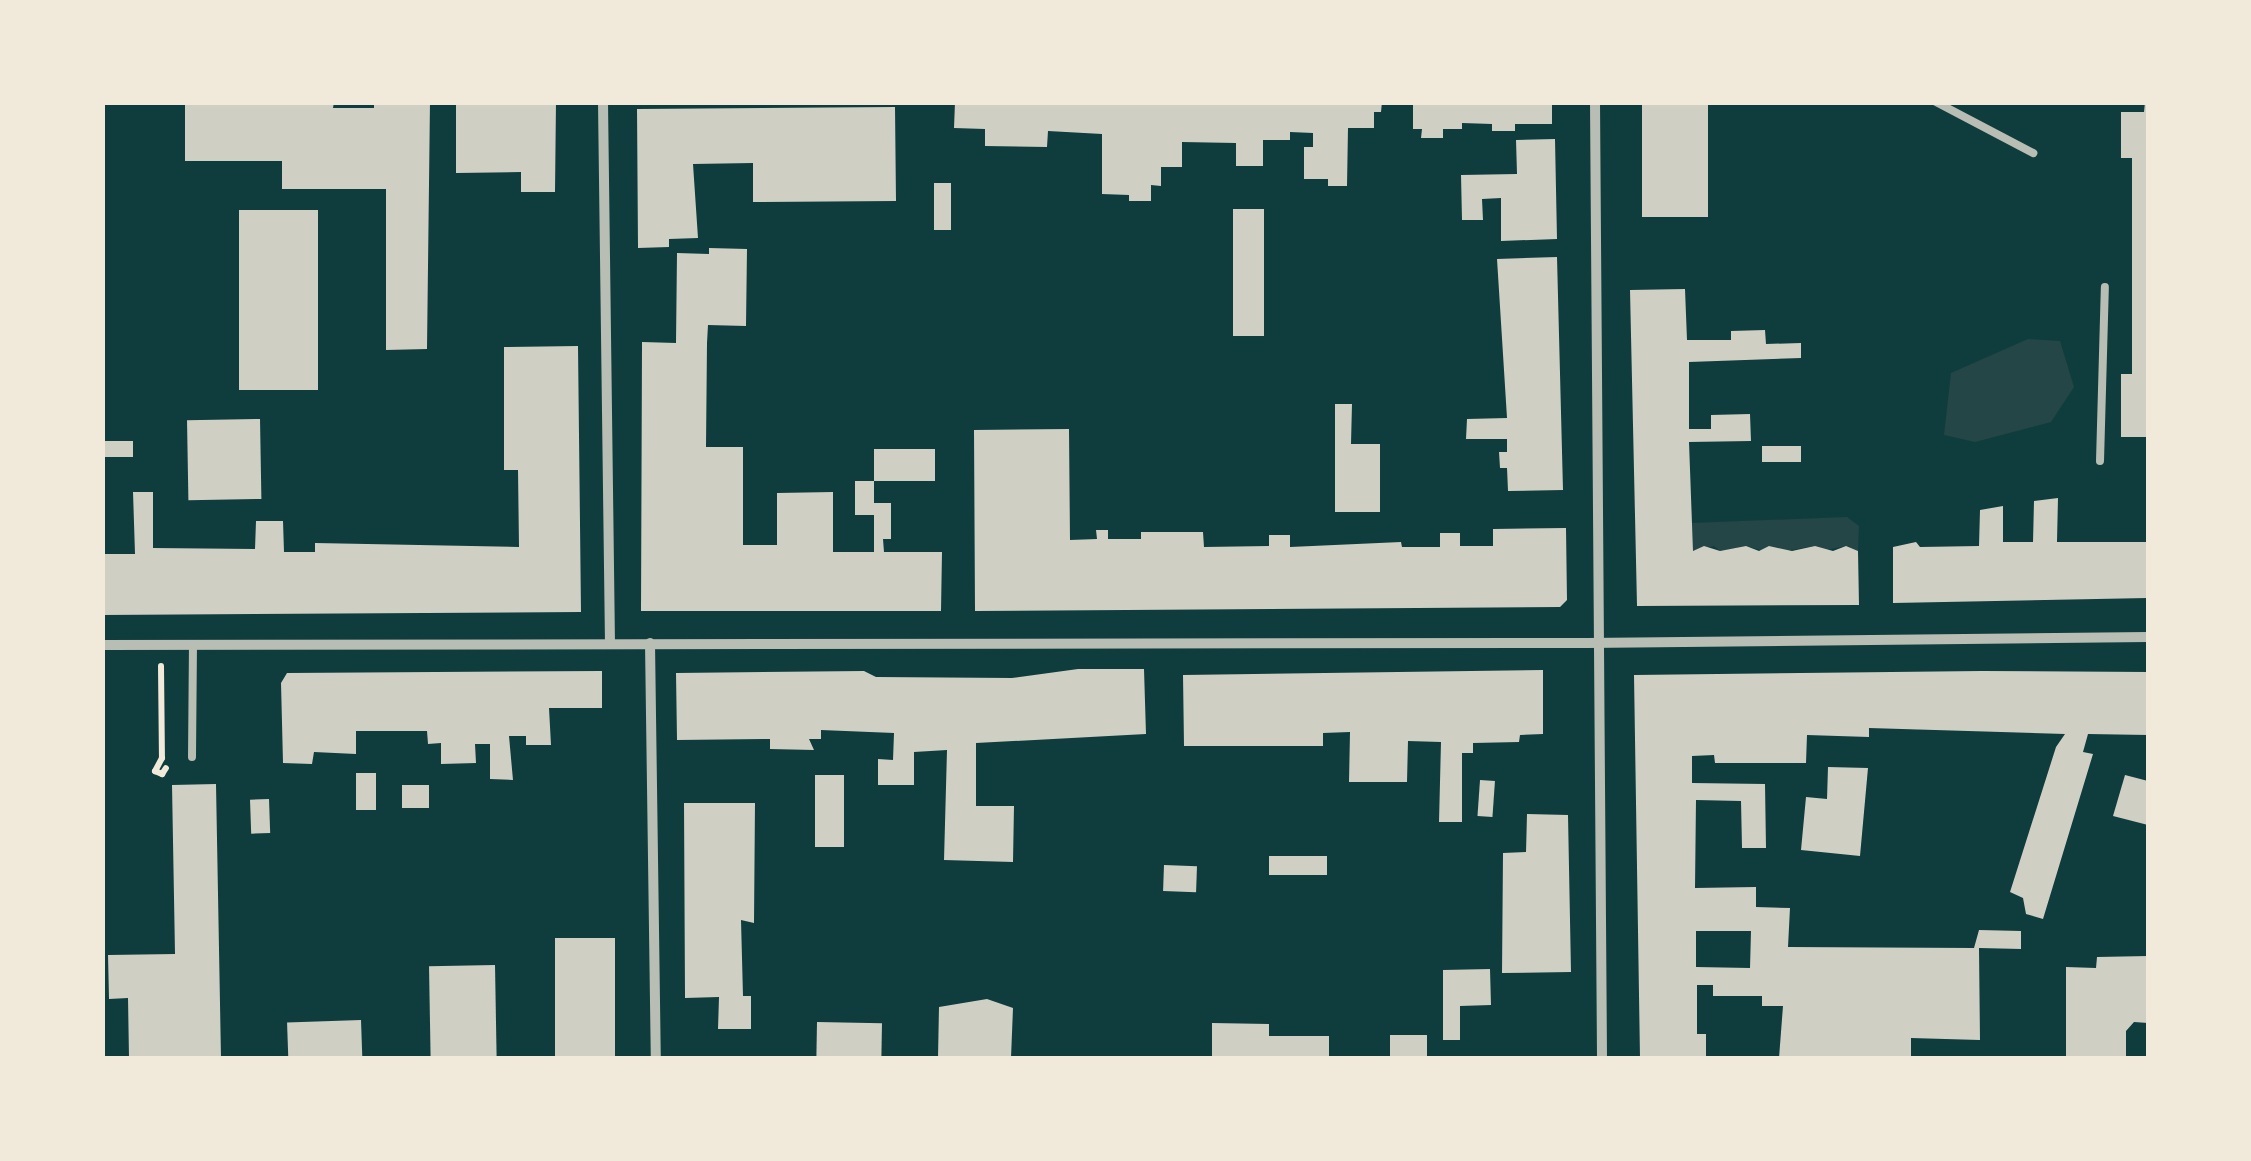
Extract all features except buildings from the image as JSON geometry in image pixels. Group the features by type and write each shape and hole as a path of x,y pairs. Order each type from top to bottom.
{"street":[{"path":"604,102 610,642"},
{"path":"1596,102 1602,1058"},
{"path":"102,645 2148,637"},
{"path":"650,642 656,1058"}],"lane":[{"path":"1936,102 2032,153"},
{"path":"2100,461 2105,288"},
{"path":"192,757 193,644"}],"path":[{"path":"162,644 162,758 155,770 162,774 166,768"}],"shaded area":[{"path":"2028,339 2060,341 2074,387 2051,422 1975,442 1944,435 1951,373"},
{"path":"1847,517 1859,526 1858,551 1846,546 1785,551 1770,546 1764,551 1746,546 1720,551 1714,546 1693,551 1692,523"}]}
